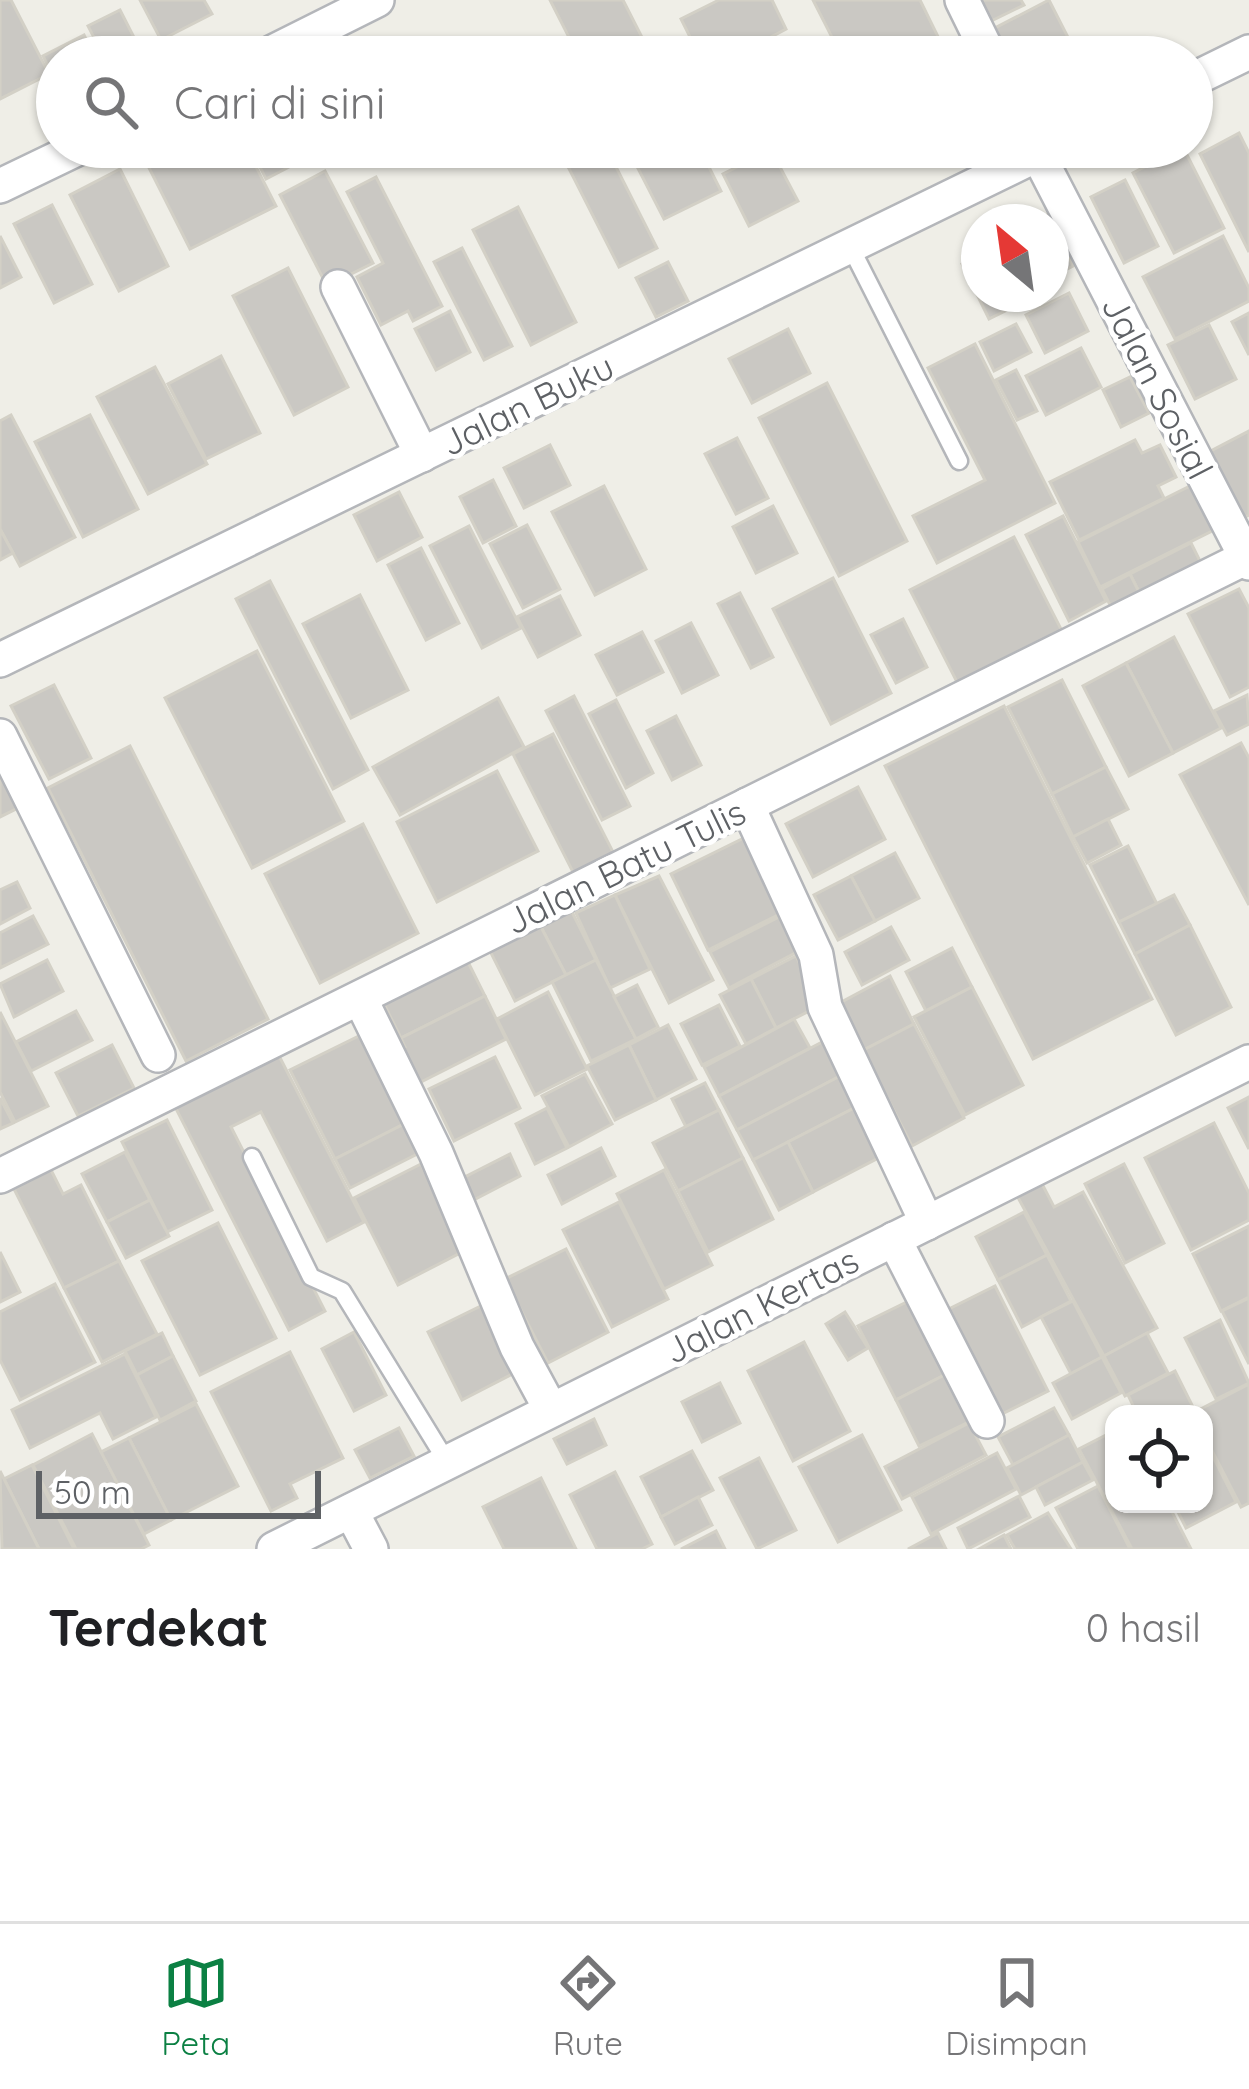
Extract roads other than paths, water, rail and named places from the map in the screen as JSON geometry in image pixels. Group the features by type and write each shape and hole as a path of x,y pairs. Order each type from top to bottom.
{"street":[{"path":"305,36 377,0"},
{"path":"962,0 979,36"},
{"path":"1213,70 1249,52"},
{"path":"0,186 37,168"},
{"name":"Jalan Buku","path":"0,660 1005,168"},
{"name":"Jalan Sosial","path":"1050,168 1248,559"},
{"path":"338,287 422,455"},
{"name":"Jalan Batu Tulis","path":"0,1176 1248,559"},
{"path":"0,736 158,1055"},
{"path":"747,805 816,955 825,1007 927,1223"},
{"path":"360,998 436,1153 517,1347 551,1410"},
{"name":"Jalan Kertas","path":"274,1549 1249,1062"},
{"path":"893,1239 987,1421"},
{"path":"351,1510 371,1549"}],"lane":[{"path":"850,246 959,461"},
{"path":"252,1157 311,1277 342,1291 447,1462"}]}
